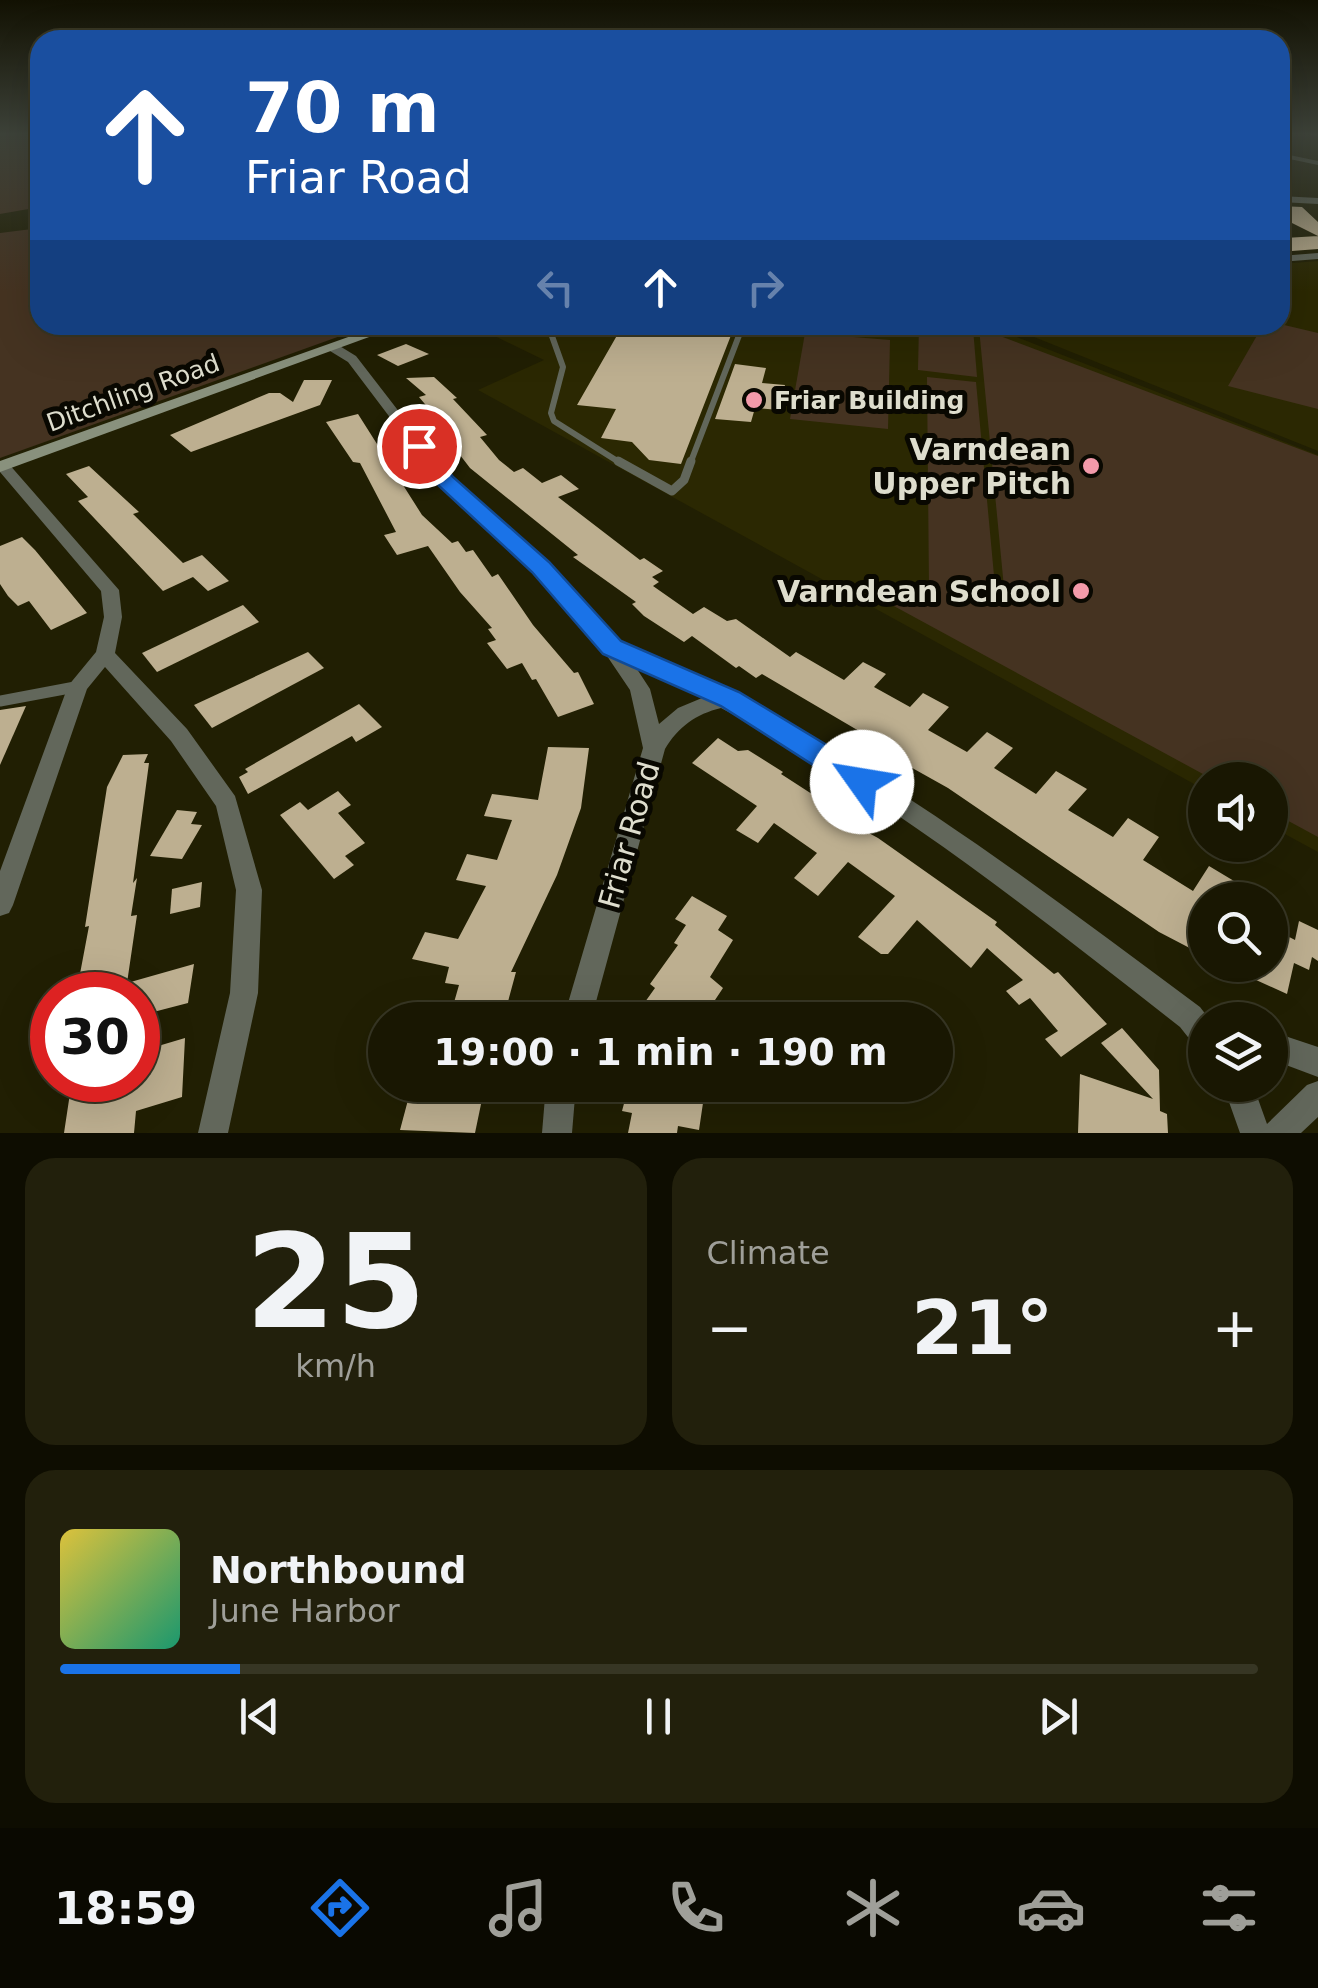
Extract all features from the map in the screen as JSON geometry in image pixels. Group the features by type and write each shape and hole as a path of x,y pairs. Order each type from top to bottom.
{"street":[{"path":"1290,200 1318,201"},
{"path":"1290,257 1318,256"},
{"name":"Ditchling Road","path":"2,467 369,335"},
{"name":"Friar Road","path":"334,348 352,359 446,482 540,567 612,648 640,689 654,748 582,1002"},
{"path":"0,905 78,686 105,654 114,617 110,590 2,467"},
{"path":"612,648 730,699 862,782 1021,889 1188,1016"},
{"path":"105,654 179,735 226,803 249,890 244,993 213,1133"},
{"path":"654,748 665,729 683,713 703,703 730,699"},
{"path":"1288,1051 1318,1062"},
{"path":"1279,1133 1318,1096"},
{"path":"558,1133 560,1102"},
{"path":"1244,1102 1255,1133"}],"lane":[{"path":"552,335 563,367 551,413 554,422 646,480 672,491 684,480 739,335"},
{"path":"0,700 78,686"}],"shaded area":[{"path":"0,186 30,186 30,209 0,214"},
{"path":"30,229 30,335 343,335 0,458 0,233"},
{"path":"1318,261 1318,451 1029,335 1290,335 1290,263"},
{"path":"1290,326 1318,333 1318,409 1228,386 1257,335 1290,335"},
{"name":"Varndean School","path":"493,335 1012,335 1318,455 1318,852 1288,836 1288,762 1188,762 1188,781 478,390 544,360"},
{"path":"805,335 890,340 888,429 790,419"},
{"path":"919,335 974,335 977,377 918,370"},
{"path":"980,335 998,335 1318,456 1318,837 1288,821 1288,762 1188,762 1188,766 881,599 929,588 927,377 976,382 996,597 1005,598"}],"building":[{"path":"1290,206 1302,207 1318,222 1318,236 1290,222"},
{"path":"1318,236 1318,249 1292,251 1290,238"},
{"path":"617,335 731,335 681,464 649,460 632,442 601,438 616,409 577,405"},
{"path":"406,344 429,354 398,366 377,355"},
{"name":"Friar Building","path":"735,364 766,368 762,383 785,385 779,410 755,408 751,422 715,419"},
{"path":"434,377 457,398 453,399 487,435 480,437 514,472 523,468 542,483 561,475 579,489 558,497 640,560 644,558 663,571 652,577 659,582 653,586 693,614 704,607 727,621 736,619 790,657 796,652 844,680 863,662 886,674 874,687 910,707 923,693 949,707 928,730 967,752 987,732 1013,748 994,768 1036,794 1056,771 1087,789 1068,810 1113,837 1128,818 1159,837 1143,860 1188,888 1188,947 1159,932 948,788 889,755 893,751 762,674 756,678 739,666 736,668 692,636 684,642 644,616 632,604 636,602 573,557 578,555 470,468 440,429 445,428 419,397 426,395 406,378"},
{"path":"304,380 332,380 320,405 191,452 170,435 269,393 280,393 293,402"},
{"path":"358,414 422,515 452,543 458,541 466,552 473,550 492,577 498,574 533,625 574,673 578,672 594,704 558,717 522,663 507,669 487,643 496,640 488,629 492,628 460,592 428,546 397,555 384,535 396,532 360,463 353,462 326,422"},
{"path":"89,466 139,512 133,514 183,563 202,555 229,581 208,591 193,577 163,591 78,501 88,497 66,474"},
{"path":"22,537 87,613 51,630 29,601 18,606 8,596 0,584 0,546"},
{"path":"243,605 259,622 157,672 142,653"},
{"path":"308,652 324,668 212,728 194,705"},
{"path":"359,704 382,727 356,742 352,736 248,794 239,777 248,772 245,769"},
{"path":"26,706 0,765 0,710"},
{"path":"718,738 738,751 748,750 783,772 846,816 843,819 878,838 997,922 995,925 1054,974 1058,972 1107,1024 1061,1057 1045,1039 1058,1031 1030,998 1019,1005 1006,991 1023,980 987,948 971,968 917,920 888,954 881,954 858,937 895,896 848,862 818,896 794,878 817,853 774,823 758,843 736,830 757,806 692,763"},
{"path":"548,747 589,748 581,808 557,875 511,972 516,972 508,1002 454,1002 459,985 445,983 449,967 412,959 425,932 458,939 486,886 456,880 467,854 497,860 512,820 484,816 492,794 538,800"},
{"path":"148,754 144,763 149,763 133,883 137,878 131,916 137,915 129,972 80,972 107,787 123,755"},
{"path":"338,791 351,805 338,813 365,843 345,856 354,865 334,879 280,815 300,802 308,810"},
{"path":"177,810 197,812 191,824 202,825 182,859 150,856"},
{"path":"1209,866 1236,882 1199,882"},
{"path":"202,882 200,907 170,914 172,889"},
{"path":"692,896 727,916 718,930 733,940 710,977 723,988 714,1002 645,1002 655,988 650,984 678,945 674,943 686,925 675,919"},
{"path":"1299,921 1318,930 1318,961 1312,957 1309,970 1294,963 1287,994 1261,982 1288,982 1288,936 1295,940"},
{"path":"194,964 188,1003 160,1010 160,974"},
{"path":"1122,1028 1159,1070 1160,1111 1167,1114 1168,1133 1078,1133 1080,1074 1153,1099 1101,1043"},
{"path":"185,1038 182,1097 136,1111 134,1133 64,1133 69,1102 160,1102 160,1045"},
{"path":"407,1102 481,1102 475,1133 400,1130"},
{"path":"624,1102 703,1103 699,1130 678,1126 677,1133 628,1133 632,1113 622,1111"}],"place":[{"name":"Friar Building","path":"754,400"},
{"name":"Varndean Upper Pitch","path":"1091,466"},
{"name":"Varndean School","path":"1081,591"}],"route":[{"path":"419,446 446,482 540,567 612,648 730,699 862,782"}]}
